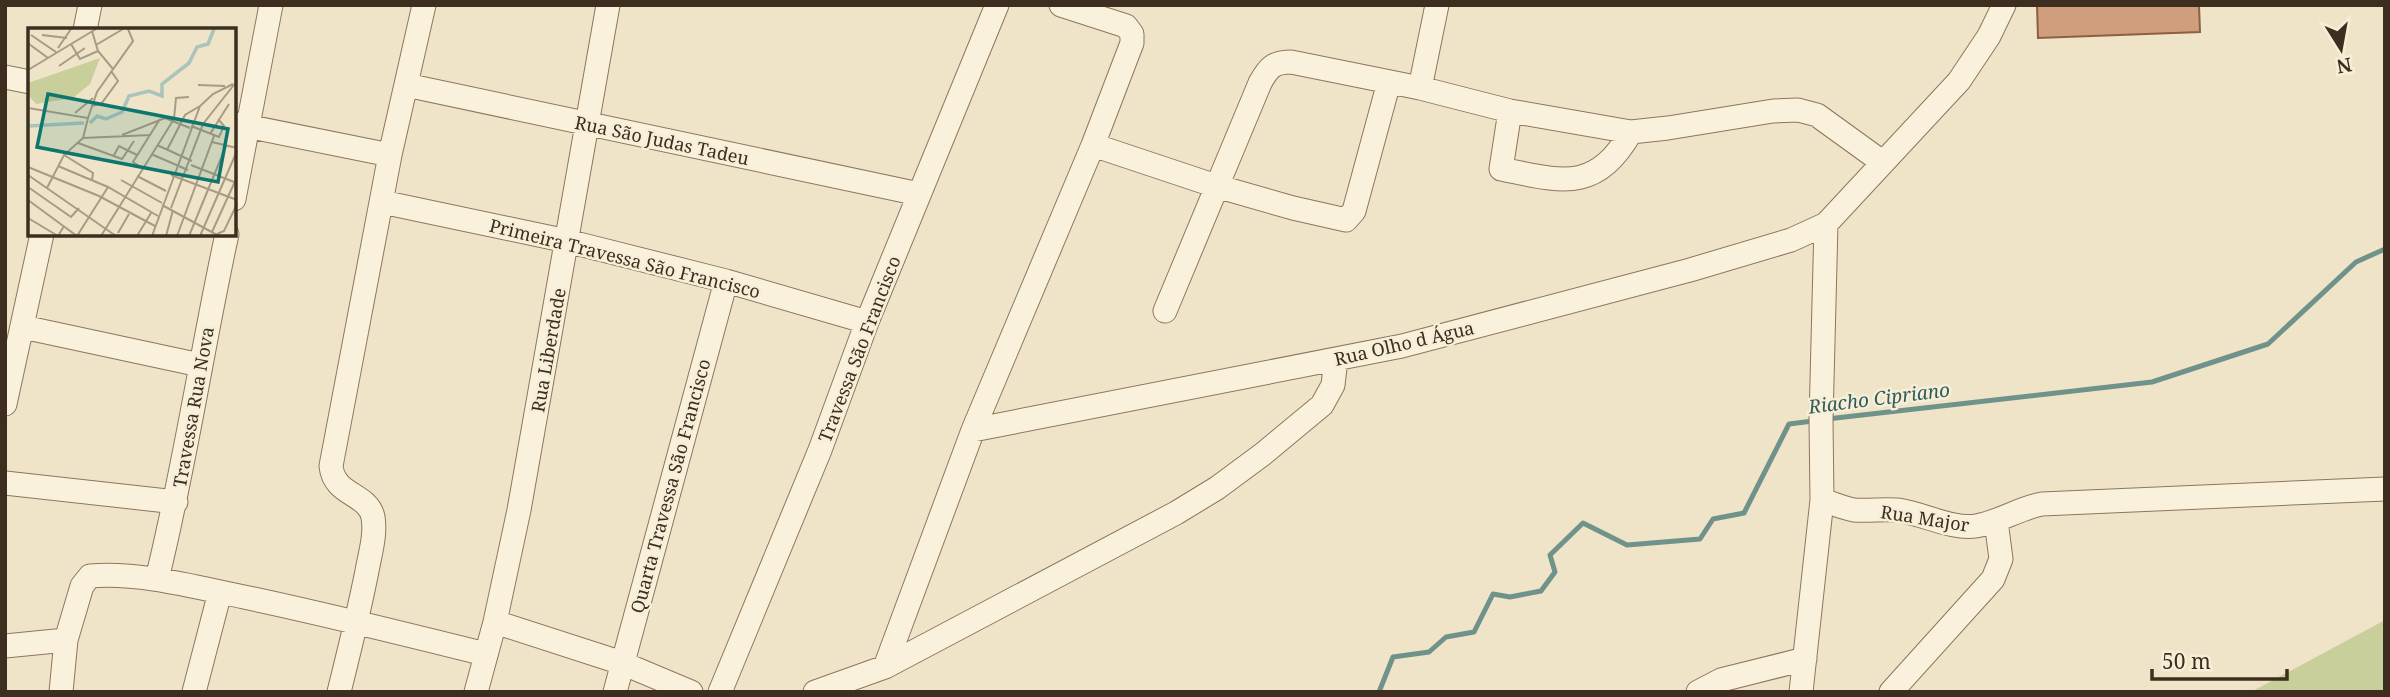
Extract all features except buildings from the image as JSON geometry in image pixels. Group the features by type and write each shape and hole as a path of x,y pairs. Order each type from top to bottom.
{"street":[{"path":"85,28 90,5"},
{"path":"236,180 242,125 271,5"},
{"path":"339,692 372,544 373,516 362,501 337,484 331,466 390,155 424,5"},
{"name":"Rua Liberdade","path":"476,692 495,622 519,510 589,125 608,5"},
{"name":"Travessa São Francisco","path":"720,692 820,450 867,322 996,5"},
{"path":"886,667 972,430 1129,54 1132,34 1126,26 1061,5"},
{"path":"1420,88 1437,5"},
{"path":"1801,692 1822,500 1821,420 1826,224 1959,81 1989,36 2004,5"},
{"path":"1166,311 1260,83 1272,65 1291,62 1420,88 1510,111 1631,132 1773,111 1798,110 1817,115 1882,162"},
{"path":"5,77 28,82"},
{"path":"1093,145 1216,186 1340,220 1349,218 1354,211 1389,82"},
{"name":"Rua São Judas Tadeu","path":"406,85 919,194"},
{"path":"1510,111 1501,169 1552,179 1584,177 1600,168 1612,159 1631,132"},
{"path":"242,125 390,155"},
{"name":"Primeira Travessa São Francisco","path":"382,202 567,241 726,281 867,322"},
{"name":"Rua Olho d Água","path":"972,430 1336,359 1449,334 1702,267 1791,240 1826,224"},
{"path":"5,404 42,236"},
{"name":"Travessa Rua Nova","path":"157,579 176,502 227,236"},
{"name":"Quarta Travessa São Francisco","path":"615,692 726,281"},
{"path":"23,327 200,365"},
{"path":"815,692 886,667 1217,488 1322,405 1333,385 1336,359"},
{"path":"5,483 176,502"},
{"name":"Rua Major","path":"1822,500 1852,510 1897,510 1956,526 1975,527 1996,521 2028,506 2042,504 2385,489"},
{"path":"1891,692 1993,579 2001,559 1996,521"},
{"path":"61,692 66,640 82,586 90,576 157,579 356,621 485,654"},
{"path":"194,692 220,592"},
{"path":"495,622 622,663 691,692"},
{"path":"5,646 66,640"},
{"path":"1698,692 1721,680 1805,659"}],"green space":[{"path":"2385,620 2385,692 2251,692"}],"waterway":[{"name":"Riacho Cipriano","path":"1827,419 2152,382 2268,344 2356,262 2385,249"},
{"name":"Riacho Cipriano","path":"1379,692 1393,657 1429,652 1446,637 1474,632 1493,594 1510,597 1541,591 1555,572 1550,555 1583,523 1627,545 1700,539 1713,519 1744,513 1789,424 1813,421"}]}
